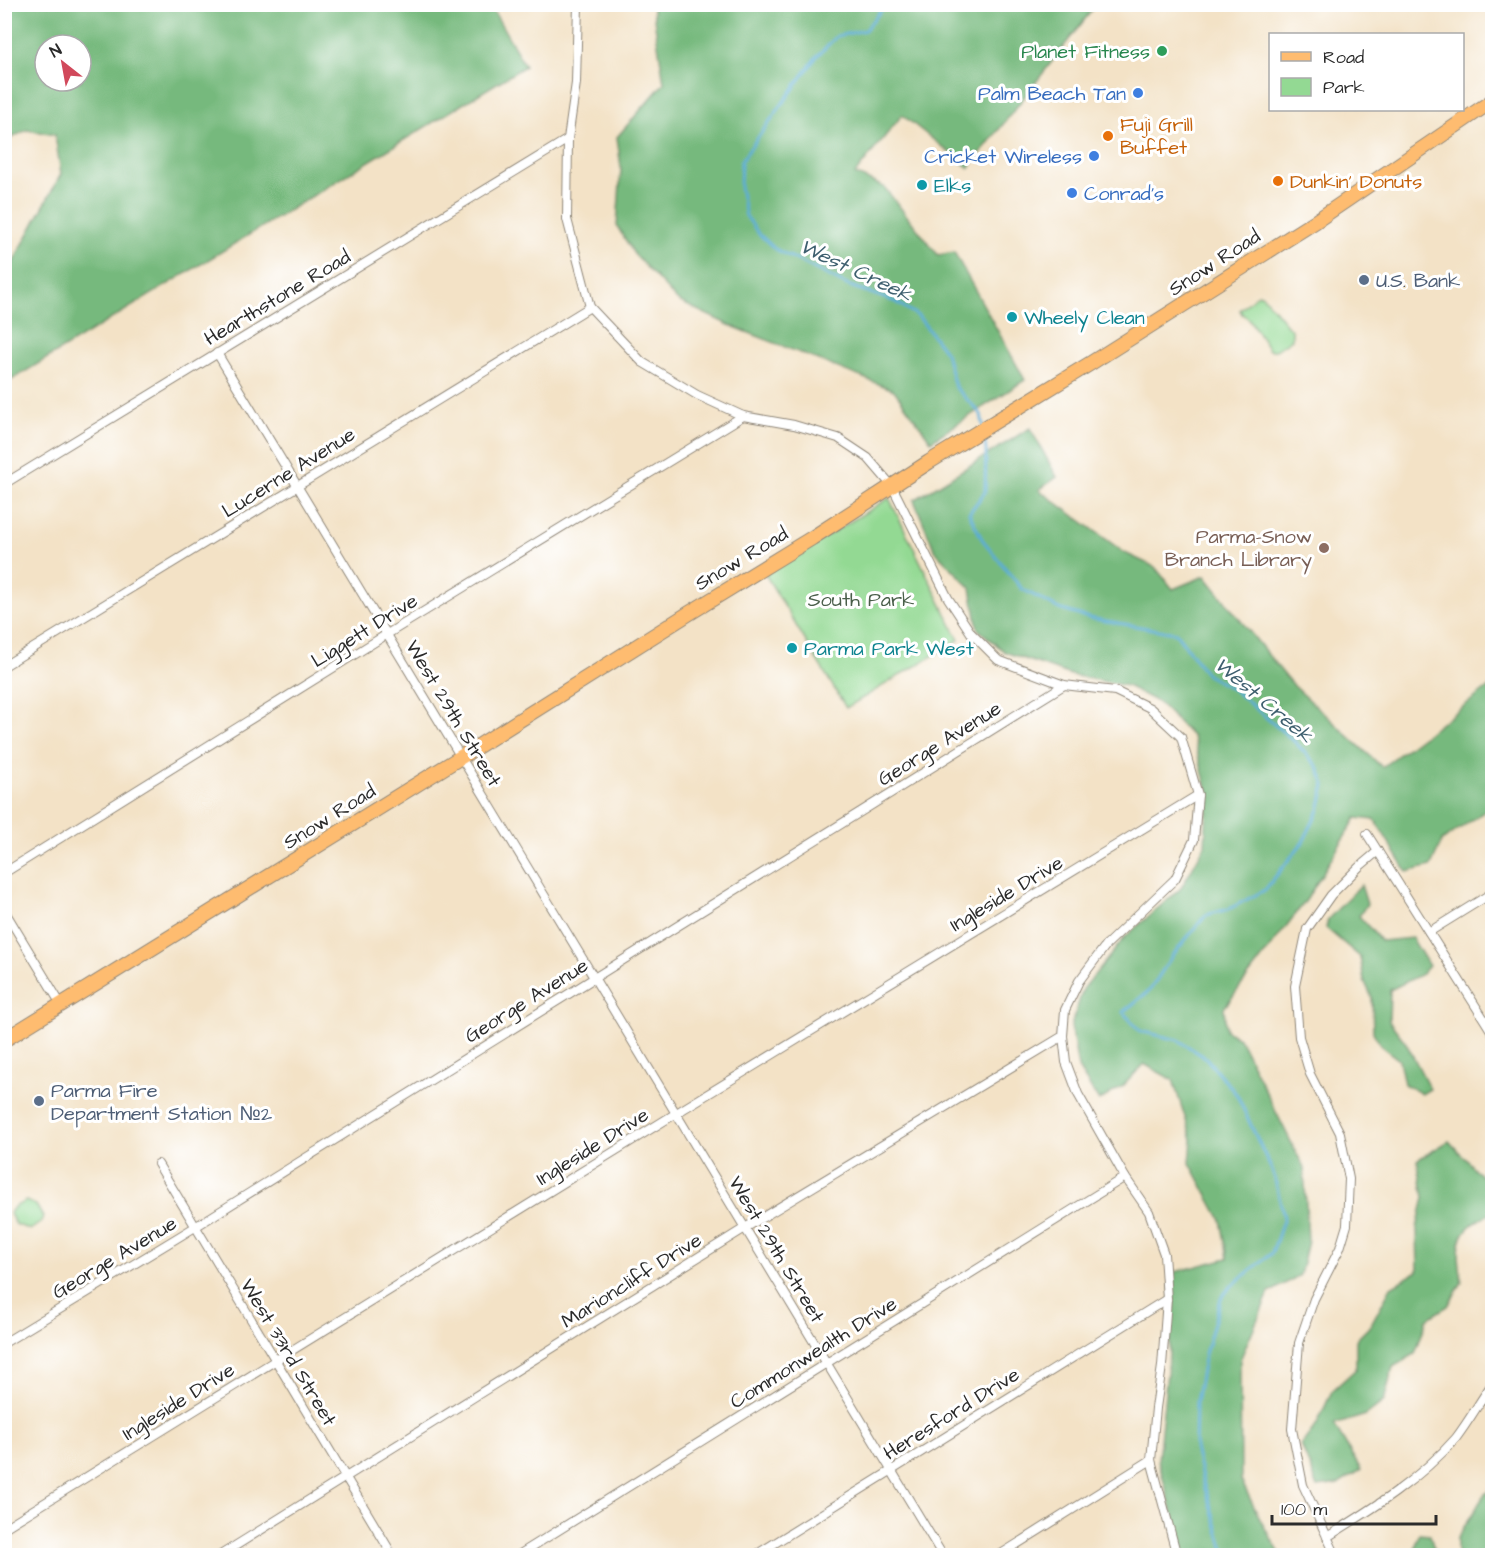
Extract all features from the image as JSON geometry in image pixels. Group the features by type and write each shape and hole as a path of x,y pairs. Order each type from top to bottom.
{"main road":[{"name":"Snow Road","path":"4,1040 812,538 929,462 1034,399 1316,221 1492,101"}],"street":[{"path":"578,4 576,83 568,139 567,219 590,307 642,362 697,395 743,416 794,425 838,438 868,458 892,486 948,598 971,633 998,660 1064,685 1115,691 1150,708 1181,737 1198,795 1194,840 1175,879 1106,945 1079,981 1065,1010 1063,1035 1066,1062 1078,1094 1125,1177 1149,1212 1164,1254 1167,1299 1151,1460 1177,1556"},
{"name":"Hearthstone Road","path":"4,484 568,139"},
{"name":"Lucerne Avenue","path":"4,666 590,307"},
{"name":"West 29th Street","path":"217,353 943,1556"},
{"name":"Liggett Drive","path":"4,873 387,634 743,416"},
{"name":"George Avenue","path":"4,1343 195,1227 1064,685"},
{"name":"Ingleside Drive","path":"4,1528 1198,795"},
{"path":"1367,834 1492,1032"},
{"path":"1336,1556 1303,1485 1292,1429 1299,1342 1314,1299 1340,1248 1347,1225 1349,1179 1340,1133 1310,1074 1299,1037 1295,986 1307,929 1331,895 1378,851"},
{"path":"1429,932 1492,893"},
{"path":"4,910 62,1006"},
{"name":"Marioncliff Drive","path":"219,1556 745,1228 1063,1035"},
{"name":"West 33rd Street","path":"158,1164 393,1556"},
{"name":"Commonwealth Drive","path":"517,1556 1125,1177"},
{"name":"Heresford Drive","path":"754,1556 1167,1299"},
{"path":"1327,1537 1388,1499 1419,1475 1456,1437 1492,1384"},
{"path":"998,1556 1151,1460"}],"green space":[{"path":"5,4 490,5 525,66 5,384 5,277 61,174 55,135 27,130 5,141"},
{"path":"652,5 1096,5 969,168 902,115 855,174 884,187 938,255 954,252 1025,380 931,441 894,390 729,325 678,301 634,254 617,226 621,168 617,137 664,83"},
{"path":"1258,294 1263,296 1292,331 1292,339 1276,350 1269,350 1249,319 1240,310"},
{"path":"1030,428 1057,477 1039,490 1125,553 1155,567 1173,589 1205,576 1290,682 1382,767 1492,685 1492,806 1442,841 1431,866 1407,872 1375,820 1356,818 1307,899 1224,1008 1226,1030 1239,1038 1304,1168 1308,1241 1300,1275 1269,1293 1240,1360 1241,1480 1281,1555 1184,1555 1158,1460 1169,1354 1171,1273 1228,1258 1221,1220 1190,1163 1192,1139 1173,1080 1144,1064 1123,1086 1099,1101 1078,1068 1071,1026 1083,989 1125,937 1181,888 1205,845 1208,792 1193,737 1159,703 1127,686 1071,675 1005,652 978,629 971,588 935,551 914,500"},
{"name":"South Park","path":"889,498 959,640 846,708 765,574"},
{"path":"1361,885 1367,904 1359,916 1381,941 1412,938 1429,966 1422,974 1390,990 1389,1021 1406,1043 1430,1089 1422,1094 1404,1084 1399,1060 1381,1046 1373,1032 1372,998 1364,980 1360,957 1326,928 1328,919"},
{"path":"1449,1141 1483,1178 1492,1178 1492,1213 1471,1225 1464,1232 1459,1249 1462,1282 1448,1306 1427,1319 1415,1354 1393,1367 1384,1401 1366,1415 1334,1425 1361,1470 1339,1484 1318,1487 1301,1445 1317,1424 1332,1391 1356,1369 1356,1340 1370,1326 1391,1287 1418,1271 1417,1228 1424,1197 1417,1160"},
{"path":"26,1201 36,1205 43,1217 40,1223 30,1230 15,1224 10,1213 14,1207"},
{"path":"1492,1488 1492,1555 1457,1555 1457,1538 1485,1494"},
{"path":"1419,1534 1430,1535 1434,1549 1431,1555 1417,1555 1415,1549"}],"waterway":[{"name":"West Creek","path":"886,4 865,30 837,36 817,56 741,161 740,187 746,216 758,233 775,249 847,285 896,302 918,316 946,353 955,387 981,414 983,425"},
{"name":"West Creek","path":"984,435 985,492 969,513 982,539 1022,589 1059,609 1089,618 1176,633 1207,675 1234,690 1296,743 1318,767 1325,785 1319,810 1303,842 1265,890 1229,909 1206,915 1172,956 1150,990 1123,1012 1140,1031 1178,1040 1206,1058 1237,1095 1274,1175 1284,1218 1272,1253 1230,1287 1221,1299 1205,1354 1196,1402 1195,1448 1226,1556"}],"place":[{"name":"Planet Fitness","path":"1162,51"},
{"name":"Palm Beach Tan","path":"1138,93"},
{"name":"Fuji Grill Buffet","path":"1108,136"},
{"name":"Cricket Wireless","path":"1094,156"},
{"name":"Dunkin' Donuts","path":"1278,181"},
{"name":"Elks","path":"922,185"},
{"name":"Conrad's","path":"1072,193"},
{"name":"U.S. Bank","path":"1364,280"},
{"name":"Wheely Clean","path":"1012,317"},
{"name":"Parma-Snow Branch Library","path":"1324,548"},
{"name":"Parma Park West","path":"792,648"},
{"name":"Parma Fire Department Station №2","path":"39,1101"}]}
